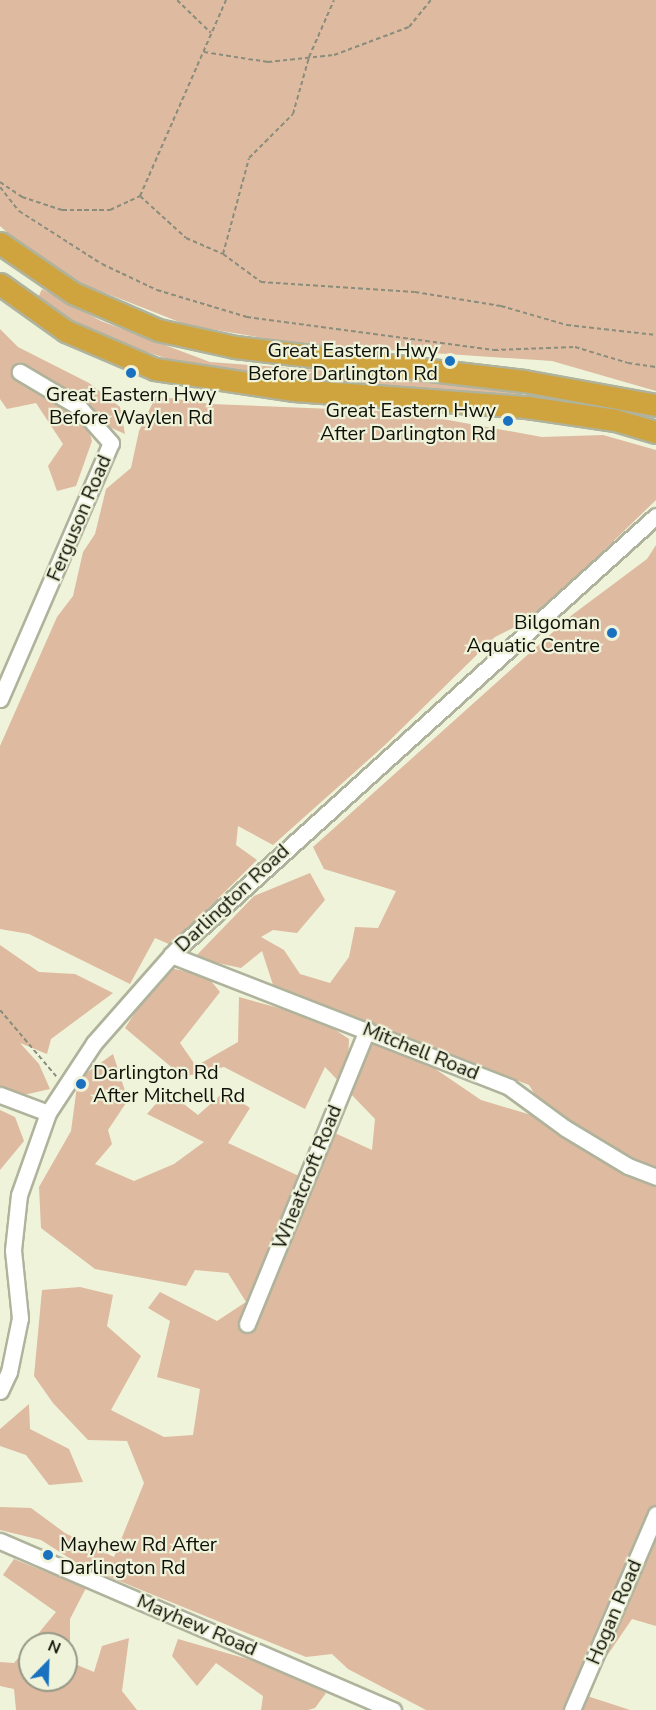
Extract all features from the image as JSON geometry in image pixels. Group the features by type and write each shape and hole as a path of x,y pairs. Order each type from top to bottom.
{"highway":[{"path":"0,243 73,293 168,332 235,346 524,381 656,405"},
{"path":"0,284 66,331 155,369 294,390 527,407 615,420 656,432"}],"street":[{"name":"Ferguson Road","path":"0,699 111,444 79,407 20,372"},
{"name":"Darlington Road","path":"0,1391 9,1372 20,1318 13,1250 19,1195 48,1113 64,1085 94,1043 171,955 311,824 656,516"},
{"name":"Mitchell Road","path":"171,955 509,1087 565,1128 628,1166 656,1177"},
{"name":"Wheatcroft Road","path":"247,1324 367,1030"},
{"path":"0,1095 48,1113"},
{"name":"Hogan Road","path":"572,1710 656,1514"},
{"name":"Mayhew Road","path":"1,1543 393,1710"}],"path":[{"path":"177,0 212,33"},
{"path":"0,182 22,197 62,210 110,210 140,196 226,0"},
{"path":"223,254 249,158 293,114 309,57 334,0"},
{"path":"204,52 268,62 334,55 409,27 431,0"},
{"path":"0,187 19,212 102,264 157,290 247,317 494,350 575,347 628,363 656,367"},
{"path":"140,196 186,238 223,254 261,282 415,292 501,306 567,325 656,335"},
{"path":"0,1010 64,1085"}],"shaded area":[{"path":"0,0 656,0 656,391 552,361 298,344 187,325 85,285 33,256 0,226"},
{"path":"42,289 101,321 210,362 463,381 520,389 523,398 496,401 194,368 98,335 51,312 38,298"},
{"path":"0,329 18,347 89,383 120,407 125,434 85,416 92,441 76,486 57,491 48,466 63,444 36,403 7,409 0,399"},
{"path":"156,396 211,404 404,412 542,437 603,435 656,450 656,500 535,617 495,637 385,745 273,845 238,826 236,845 257,860 171,945 155,938 130,984 29,934 0,929 0,746 57,617 73,596 83,552 95,534 106,489 131,468 139,431"},
{"path":"656,545 656,1626 632,1619 581,1694 630,1710 426,1710 348,1669 332,1654 306,1657 80,1565 41,1540 0,1530 0,1507 31,1508 65,1533 114,1557 144,1483 127,1441 88,1440 53,1403 34,1376 42,1290 80,1287 113,1295 107,1326 141,1356 111,1410 164,1437 193,1435 200,1389 157,1377 170,1321 148,1308 160,1292 217,1321 246,1302 228,1273 195,1270 186,1286 95,1269 41,1228 39,1187 71,1131 78,1079 113,1054 128,1100 108,1130 112,1144 95,1164 134,1181 174,1164 204,1142 147,1114 167,1091 198,1115 225,1091 250,1108 228,1143 301,1177 326,1129 372,1150 375,1119 325,1067 305,1109 224,1067 183,1077 125,1028 164,967 206,975 220,992 180,1043 196,1066 238,1042 239,997 319,1019 349,1039 348,1064 366,1035 428,1064 481,1100 551,1121 529,1085 340,1012 314,1007 274,988 262,951 241,968 194,958 254,896 310,873 325,900 297,933 273,930 261,937 284,950 300,974 330,983 349,957 355,927 378,928 396,891 324,869 313,847 572,615 647,559"},
{"path":"0,945 39,972 75,974 113,993 51,1039 47,1054 20,1043 39,1064 50,1089 19,1096 0,1088"},
{"path":"0,1110 15,1117 24,1141 0,1170"},
{"path":"29,1404 30,1429 69,1449 83,1482 49,1485 26,1455 0,1446 0,1429"},
{"path":"14,1559 86,1588 70,1619 70,1632 40,1632 56,1612 3,1575"},
{"path":"129,1638 122,1691 137,1710 16,1710 14,1689 0,1686 0,1662 14,1663 18,1658 18,1692 78,1692 78,1665 94,1672 102,1646"},
{"path":"178,1639 286,1670 326,1693 315,1708 308,1710 261,1710 263,1696 216,1663 197,1686 172,1656"}],"place":[{"name":"Great Eastern Hwy Before Darlington Rd","path":"450,361"},
{"name":"Great Eastern Hwy Before Waylen Rd","path":"131,373"},
{"name":"Great Eastern Hwy After Darlington Rd","path":"508,421"},
{"name":"Bilgoman Aquatic Centre","path":"612,633"},
{"name":"Darlington Rd After Mitchell Rd","path":"81,1084"},
{"name":"Mayhew Rd After Darlington Rd","path":"48,1555"}]}
